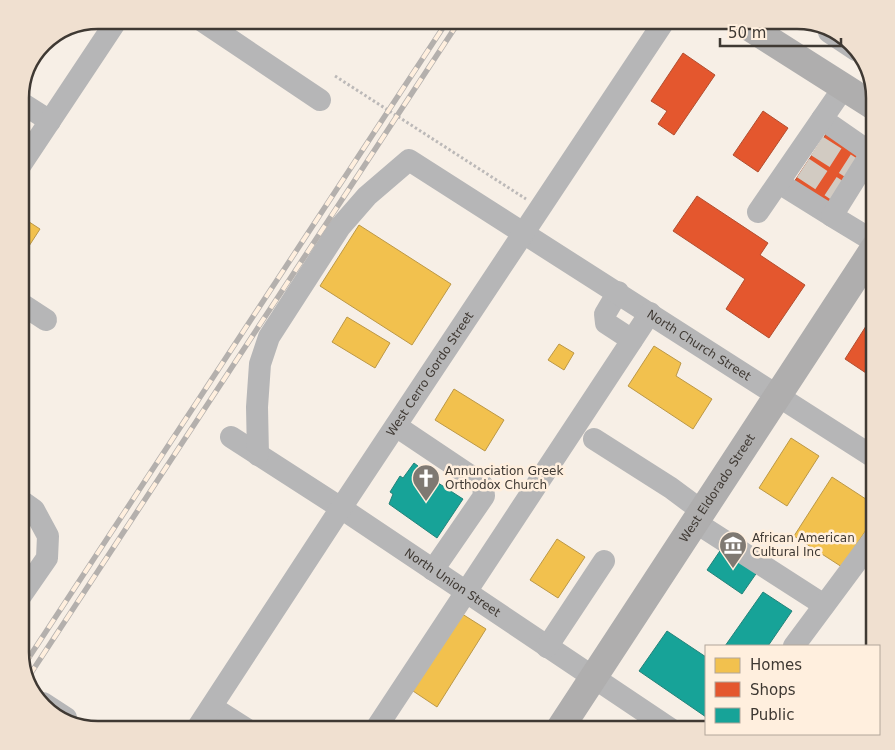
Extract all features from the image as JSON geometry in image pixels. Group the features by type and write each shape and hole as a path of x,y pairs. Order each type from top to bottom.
{"main road":[{"path":"752,29 866,101"},
{"name":"West Eldorado Street","path":"565,721 866,261"}],"street":[{"path":"29,152 111,29"},
{"path":"214,29 320,100"},
{"name":"West Cerro Gordo Street","path":"202,721 341,508 659,29"},
{"path":"758,212 779,183 798,165 813,143 822,119 844,87"},
{"path":"29,108 50,121"},
{"path":"822,119 866,146"},
{"name":"North Church Street","path":"258,455 256,407 260,364 269,337 340,227 368,196 409,160 779,395 866,445"},
{"path":"832,216 842,193 862,175"},
{"path":"779,183 866,237"},
{"path":"618,292 605,314 606,323 632,340"},
{"path":"29,309 46,320"},
{"path":"380,721 650,313"},
{"path":"396,426 478,480 483,486 484,496 433,570"},
{"name":"North Union Street","path":"231,437 341,508 658,721"},
{"path":"594,439 671,488 699,516 824,605"},
{"path":"29,506 34,510 48,536 47,558 29,584"},
{"path":"795,645 866,550"},
{"path":"547,647 604,561"},
{"path":"212,707 234,721"}],"path":[{"path":"334,76 526,199"}],"building: Homes":[{"path":"29,222 40,229 29,246"},
{"path":"359,225 451,284 412,345 320,286"},
{"path":"347,317 390,343 375,368 332,342"},
{"path":"559,344 574,353 564,370 548,360"},
{"path":"654,346 681,363 676,376 712,399 693,429 628,386"},
{"path":"454,389 504,420 485,451 435,420"},
{"path":"791,438 819,456 787,506 759,488"},
{"path":"832,477 866,499 866,530 842,567 794,536"},
{"path":"557,539 585,557 558,598 530,580"},
{"path":"459,612 486,629 437,707 410,689"}],"building: Shops":[{"path":"683,53 715,75 674,135 658,124 667,111 651,101"},
{"path":"763,111 788,128 758,172 733,155"},
{"path":"826,134 861,157 827,208 792,185"},
{"path":"697,196 768,243 760,255 805,285 769,338 726,309 745,279 673,231"},
{"path":"866,326 866,373 845,359"}],"building: Public":[{"name":"Annunciation Greek Orthodox Church","path":"414,463 418,466 417,470 424,470 426,477 463,499 437,538 389,504 393,494 390,492 400,476 403,478"},
{"name":"African American Cultural Inc","path":"724,545 760,568 742,594 707,570"},
{"path":"763,592 792,611 769,645 726,645"},
{"path":"667,631 705,656 705,716 639,671"}],"tunnel":[{"path":"817,146 853,169"},
{"path":"803,168 838,191"}],"railway":[{"path":"29,657 442,29"},
{"path":"32,672 454,29"}],"place":[{"name":"Annunciation Greek Orthodox Church","path":"426,502"},
{"name":"African American Cultural Inc","path":"733,569"}]}
